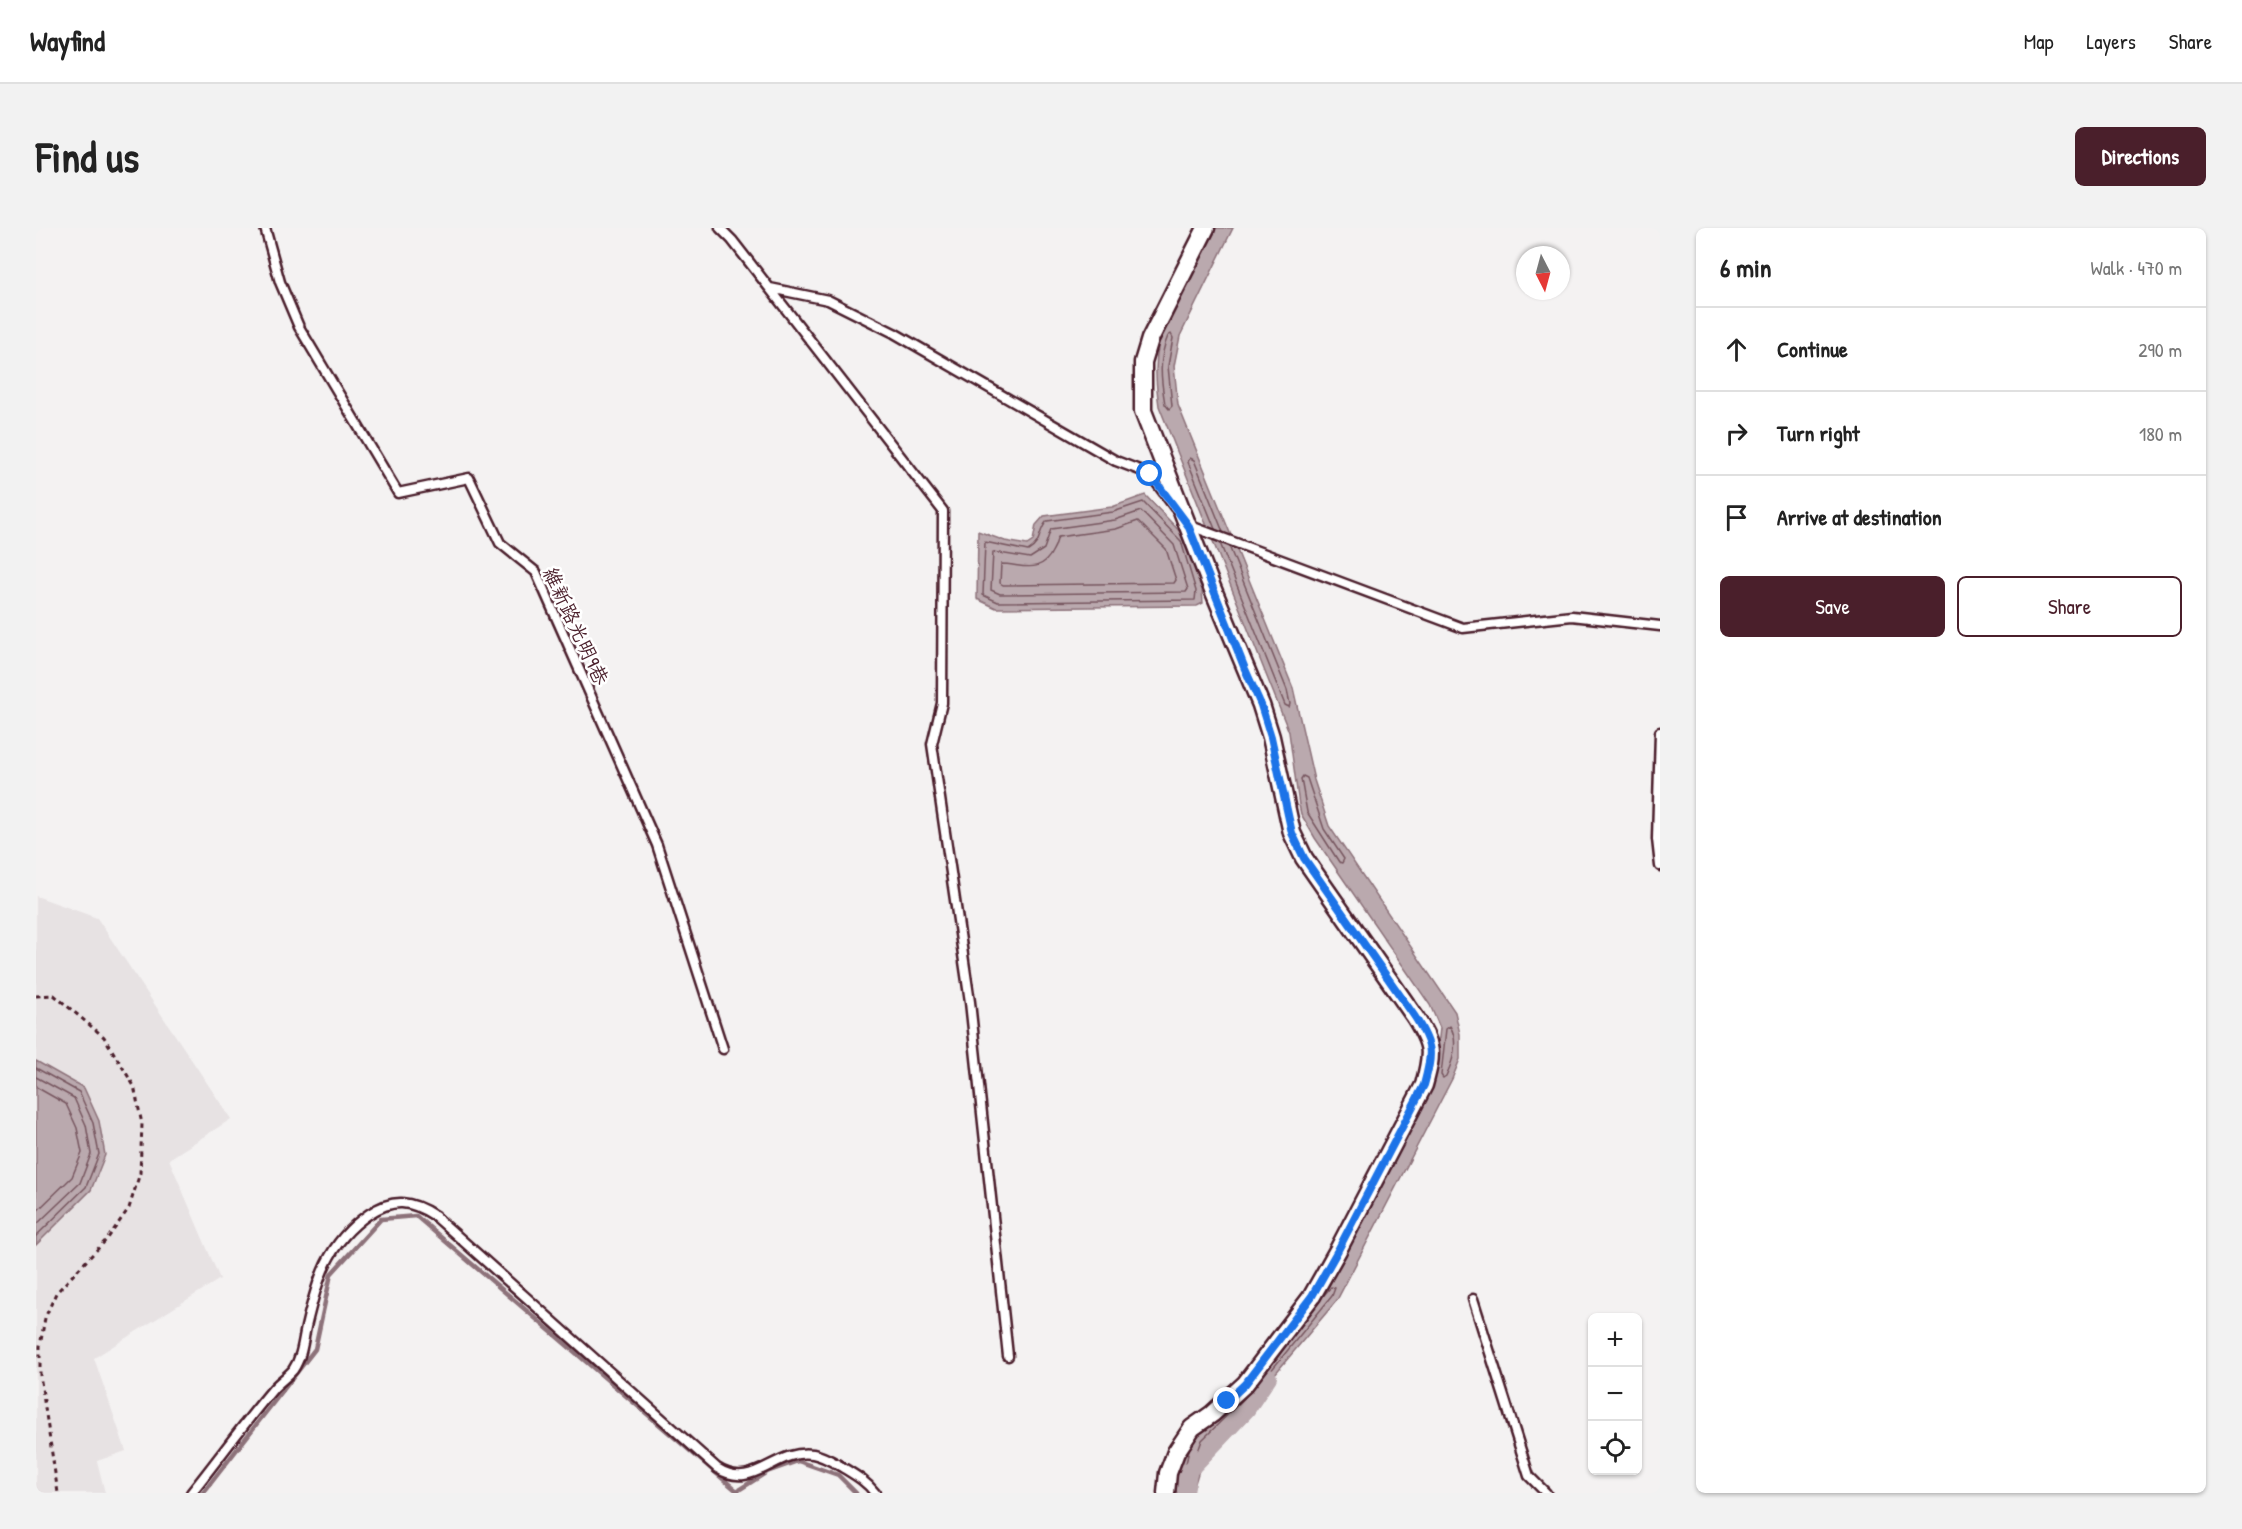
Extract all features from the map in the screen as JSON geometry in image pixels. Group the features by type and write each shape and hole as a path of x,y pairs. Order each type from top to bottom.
{"street":[{"path":"1166,1493 1168,1473 1176,1452 1192,1428 1212,1414 1245,1384 1312,1296 1424,1085 1431,1060 1429,1042 1415,1017 1304,858 1292,833 1271,737 1261,705 1143,411 1143,362 1150,339 1206,228"}],"lane":[{"name":"維新路光明9巷","path":"265,228 280,282 299,327 398,493 469,478 500,543 536,572 657,845 723,1049"},
{"path":"720,228 770,288 943,511 942,703 932,744 970,1002 1008,1356"},
{"path":"770,288 828,300 894,333 1116,461 1150,474 1188,525 1463,628 1572,616 1660,626"},
{"path":"1660,732 1657,838 1660,866"},
{"path":"191,1493 274,1387 292,1371 300,1357 314,1290 330,1255 361,1220 382,1205 400,1202 419,1205 435,1216 708,1461 727,1475 747,1476 775,1461 811,1454 826,1458 867,1482 875,1493"},
{"path":"1473,1299 1529,1476 1546,1493"}],"path":[{"path":"36,996 54,995 104,1037 134,1086 142,1124 140,1173 129,1208 108,1238 56,1293 45,1318 40,1346 40,1375 58,1493"}],"shaded area":[{"path":"36,896 97,918 231,1119 169,1159 220,1279 94,1358 126,1451 97,1461 105,1493 36,1493"}],"water":[{"path":"1214,228 1233,228 1180,336 1174,366 1178,405 1293,688 1314,780 1329,826 1455,1012 1460,1034 1460,1059 1452,1079 1337,1300 1269,1381 1207,1444 1192,1493 1176,1493 1178,1467 1185,1441 1231,1394 1327,1281 1435,1074 1440,1028 1430,1005 1315,838 1301,814 1289,732 1159,406 1156,359 1159,342"},
{"path":"1145,495 1186,538 1202,590 1203,603 1197,606 996,608 977,599 978,531 1005,541 1027,545 1033,541 1036,525 1044,516 1112,507"},
{"path":"36,1061 84,1088 99,1121 105,1155 91,1190 36,1245"}],"waterway":[{"path":"203,1493 315,1349 331,1274 381,1219 416,1216 737,1491 767,1472 798,1461 838,1475 856,1493"},
{"path":"1186,1493 1189,1471 1247,1410 1269,1377"}],"route":[{"path":"1150,474 1188,525 1261,705 1271,737 1292,833 1304,858 1415,1017 1429,1042 1431,1060 1424,1085 1312,1296 1245,1384 1227,1401"}]}
